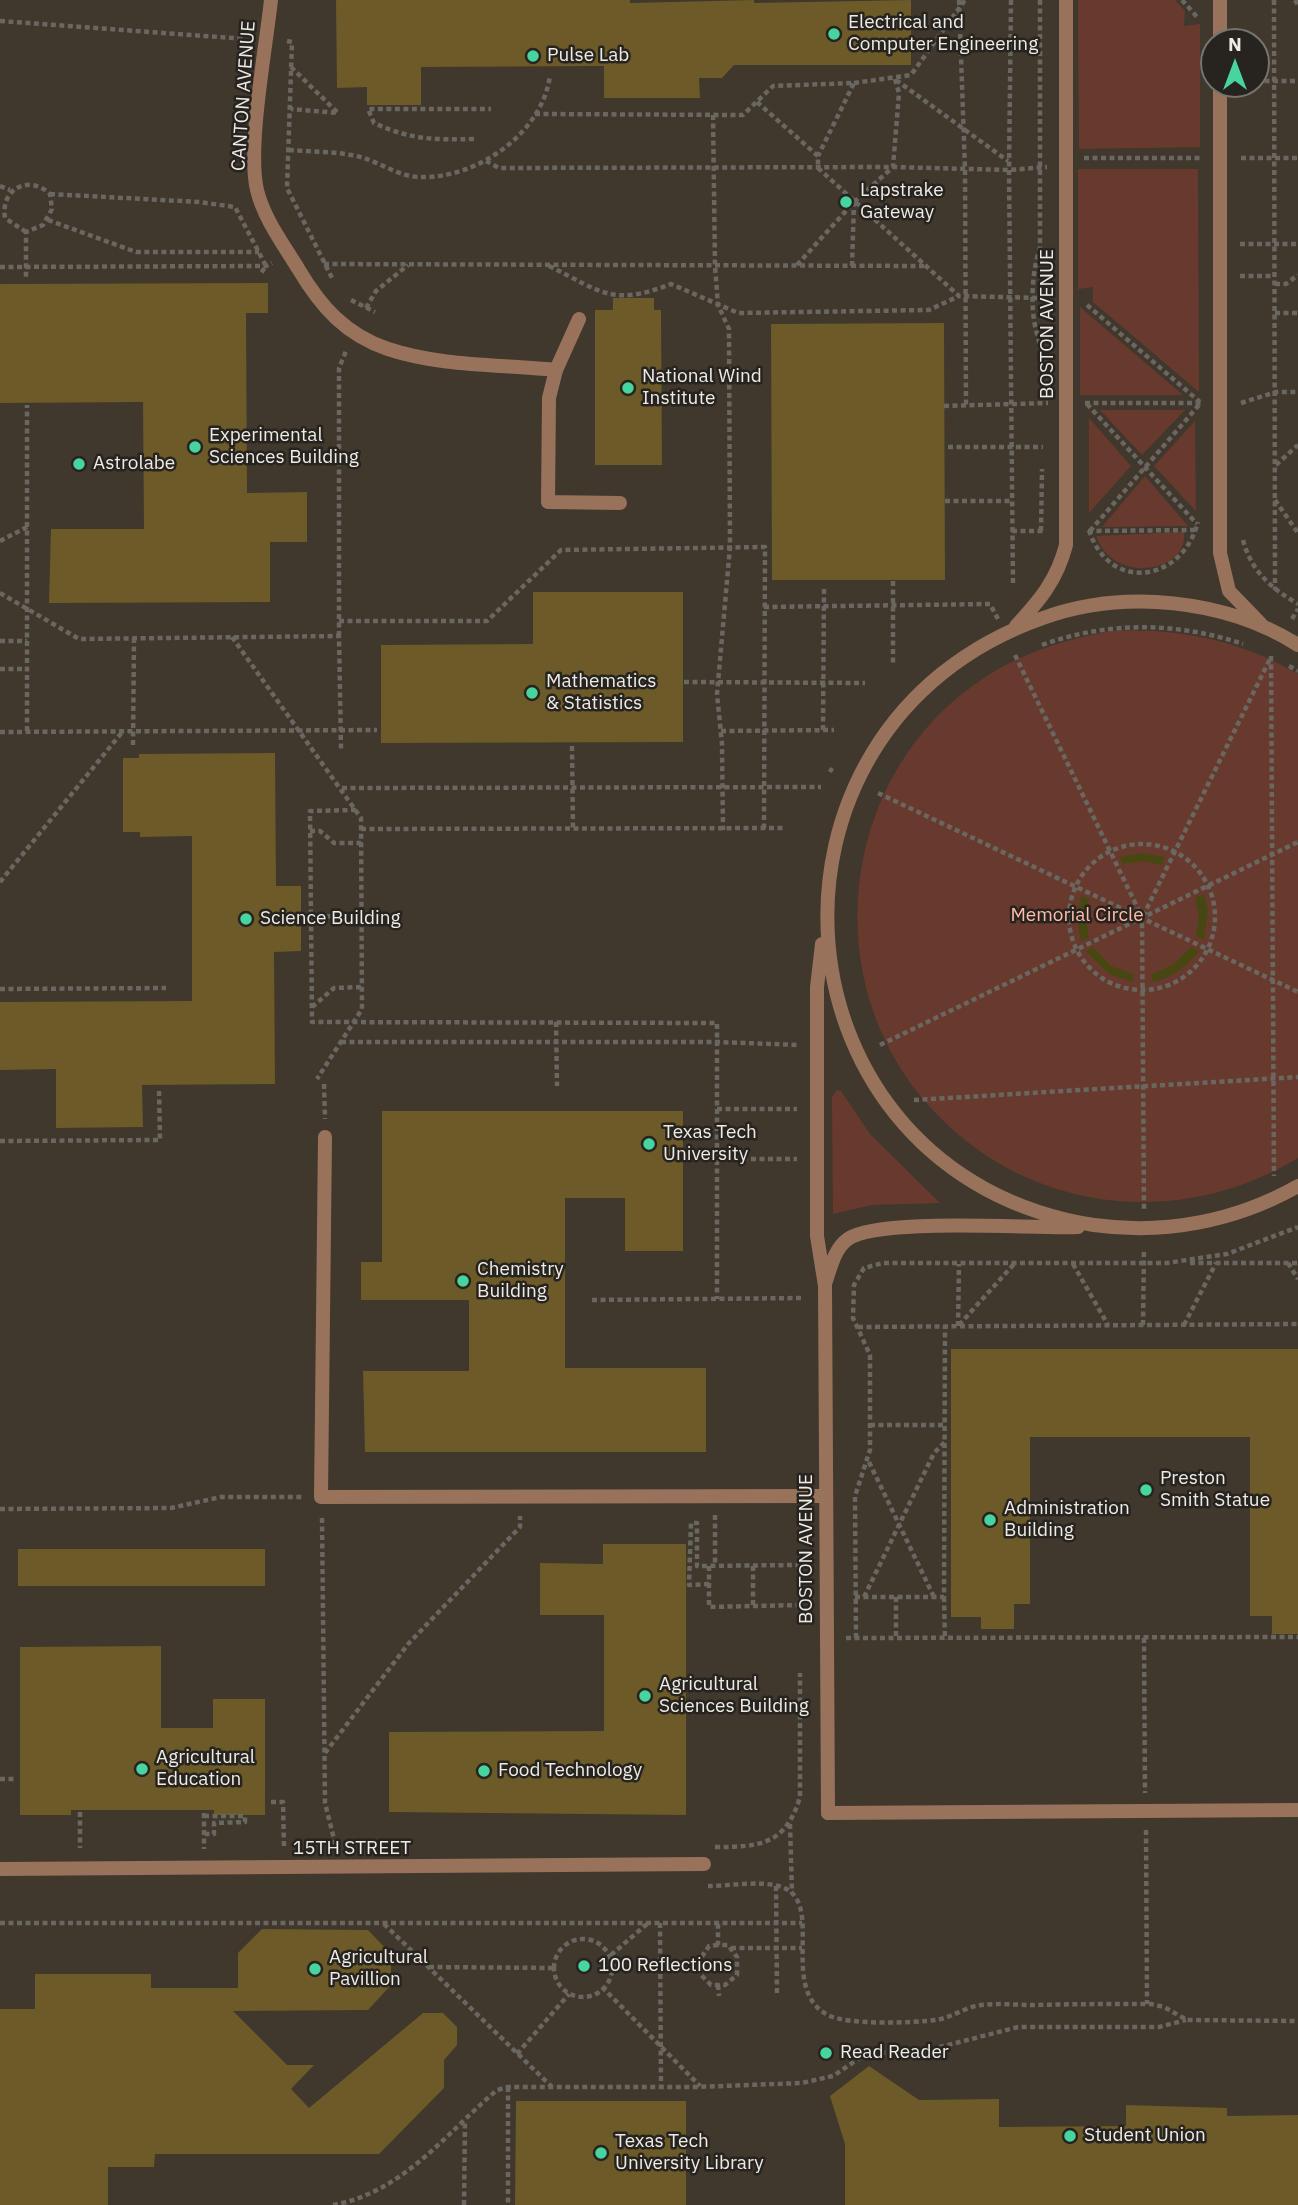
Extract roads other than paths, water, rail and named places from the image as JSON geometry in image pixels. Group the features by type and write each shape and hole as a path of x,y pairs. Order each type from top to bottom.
{"street":[{"name":"CANTON AVENUE","path":"271,0 257,128 257,188 274,230 306,282 338,322 386,348 454,365 556,370"},
{"name":"BOSTON AVENUE","path":"1009,631 1046,594 1060,570 1066,545 1066,0"},
{"path":"1220,0 1220,28"},
{"path":"1220,98 1220,553 1229,591 1264,627"},
{"path":"579,319 556,370 547,424 548,502 620,503"},
{"path":"1298,645 1264,627 1205,609 1143,602 1082,608 1009,631 943,671 899,714 881,738 855,782 840,820 828,874 826,911 831,972 838,1002 856,1049 876,1085 894,1110 929,1147 987,1189 1034,1209 1073,1221 1144,1228 1195,1224 1225,1217 1254,1207 1298,1186"},
{"name":"BOSTON AVENUE","path":"826,911 817,987 817,1236 825,1291 828,1813 1298,1810"},
{"path":"325,1138 321,1497 826,1496"},
{"name":"BOSTON AVENUE","path":"825,1291 835,1255 847,1240 865,1230 901,1227 1103,1226"},
{"name":"15TH STREET","path":"0,1869 704,1864"}],"place":[{"name":"Electrical and Computer Engineering","path":"834,34"},
{"name":"Pulse Lab","path":"533,56"},
{"name":"Lapstrake Gateway","path":"846,202"},
{"name":"National Wind Institute","path":"628,388"},
{"name":"Experimental Sciences Building","path":"195,447"},
{"name":"Astrolabe","path":"79,464"},
{"name":"Mathematics & Statistics","path":"532,693"},
{"name":"Science Building","path":"246,919"},
{"name":"Texas Tech University","path":"649,1144"},
{"name":"Chemistry Building","path":"463,1281"},
{"name":"Preston Smith Statue","path":"1146,1490"},
{"name":"Administration Building","path":"990,1520"},
{"name":"Agricultural Sciences Building","path":"645,1696"},
{"name":"Agricultural Education","path":"142,1769"},
{"name":"Food Technology","path":"484,1771"},
{"name":"100 Reflections","path":"584,1966"},
{"name":"Agricultural Pavillion","path":"315,1969"},
{"name":"Read Reader","path":"826,2053"},
{"name":"Student Union","path":"1070,2136"},
{"name":"Texas Tech University Library","path":"601,2153"}],"park label":[{"name":"Memorial Circle","path":"1077,916"}]}
